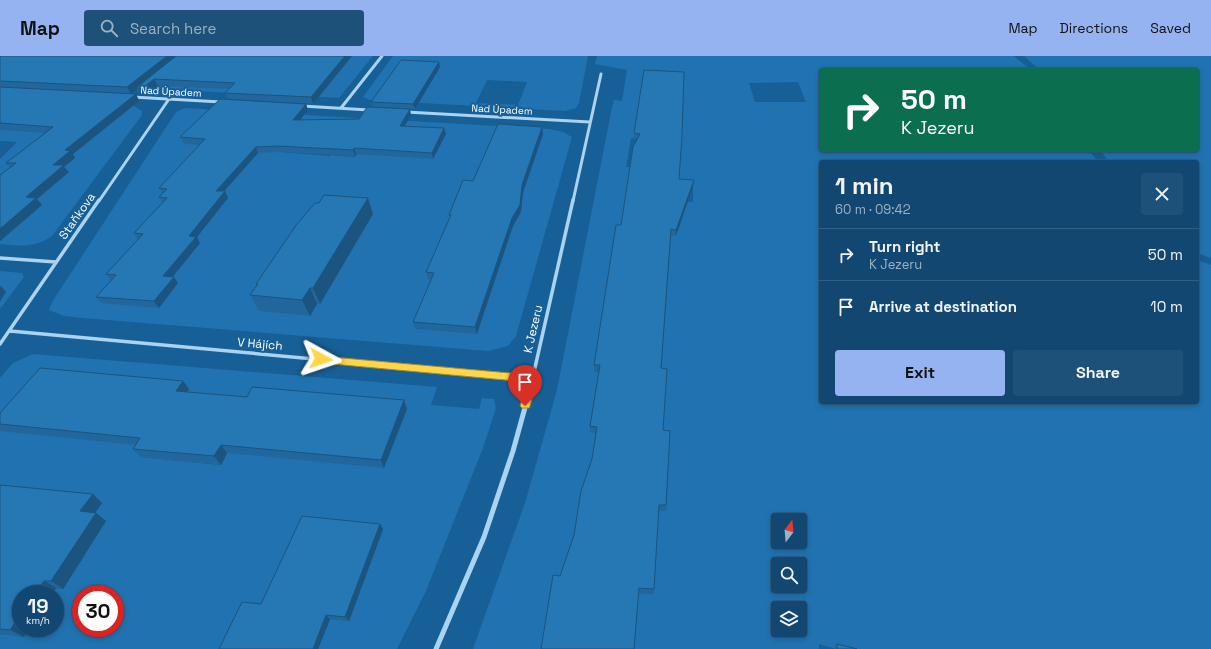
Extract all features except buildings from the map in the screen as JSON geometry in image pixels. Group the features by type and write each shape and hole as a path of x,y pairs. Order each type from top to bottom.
{"street":[{"path":"341,108 382,56"},
{"name":"K Jezeru","path":"436,649 484,537 513,451 532,379 602,74"},
{"path":"132,97 136,93"},
{"name":"Nad Úpadem","path":"124,96 226,102"},
{"name":"Staňkova","path":"0,344 169,99"},
{"path":"295,106 372,110"},
{"name":"Nad Úpadem","path":"402,112 590,122"},
{"path":"0,258 56,262"},
{"name":"V Hájích","path":"10,331 532,379"}],"shaded area":[{"path":"188,56 373,56 339,98 151,88"},
{"path":"393,56 588,56 579,103 576,108 565,111 370,100 363,97","holes":["487,80 527,82 518,105 476,103"]},
{"path":"597,56 1014,56 1029,68 819,68 819,152 1090,152 1096,160 819,160 819,404 1199,404 1199,261 1211,265 1211,649 836,649 819,644 819,649 634,649 638,593 653,594 658,510 666,511 668,472 663,436 660,375 664,323 594,371 600,373 591,432 597,433 588,500 569,582 543,649 473,649 525,503 557,390 612,107 614,100 622,101 627,70 595,64","holes":["644,76 684,78 683,89","798,82 806,102 755,102 749,83","631,138 676,142 679,169 678,185 693,186 693,202 677,201 676,236 670,236 666,298 607,293 621,231 631,167 626,167"]},
{"path":"1024,56 1211,56 1211,258 1199,254 1199,160 1108,160 1102,152 1199,152 1199,68 1038,68"},
{"path":"131,104 142,111 142,115 52,236 39,243 27,245 20,246 0,244 0,241 41,205 0,187 0,159 17,142 0,141 0,129 119,117"},
{"path":"185,108 549,129 563,132 572,137 516,336 508,346 488,351 83,318 64,316 49,310 52,302 176,112","holes":["373,130 445,134 357,154 355,157 280,152 281,149 184,143","543,134 492,284 428,279","225,190 191,243 200,243 168,283 111,281 171,195"]},
{"path":"0,271 22,273 24,277 0,309 0,302 6,292 0,292"},
{"path":"33,354 437,387 431,405 479,409 482,398 494,399 496,408 483,448 426,591 397,649 318,649 330,619 349,621 383,530 266,609 227,649 0,649 0,634 12,632 12,637 64,637 64,587 85,555 77,554 85,519 102,503 0,498 0,378 13,363","holes":["189,390 183,399 252,406 221,465 141,457"]}],"route":[{"path":"321,359 532,379 525,406"}]}
